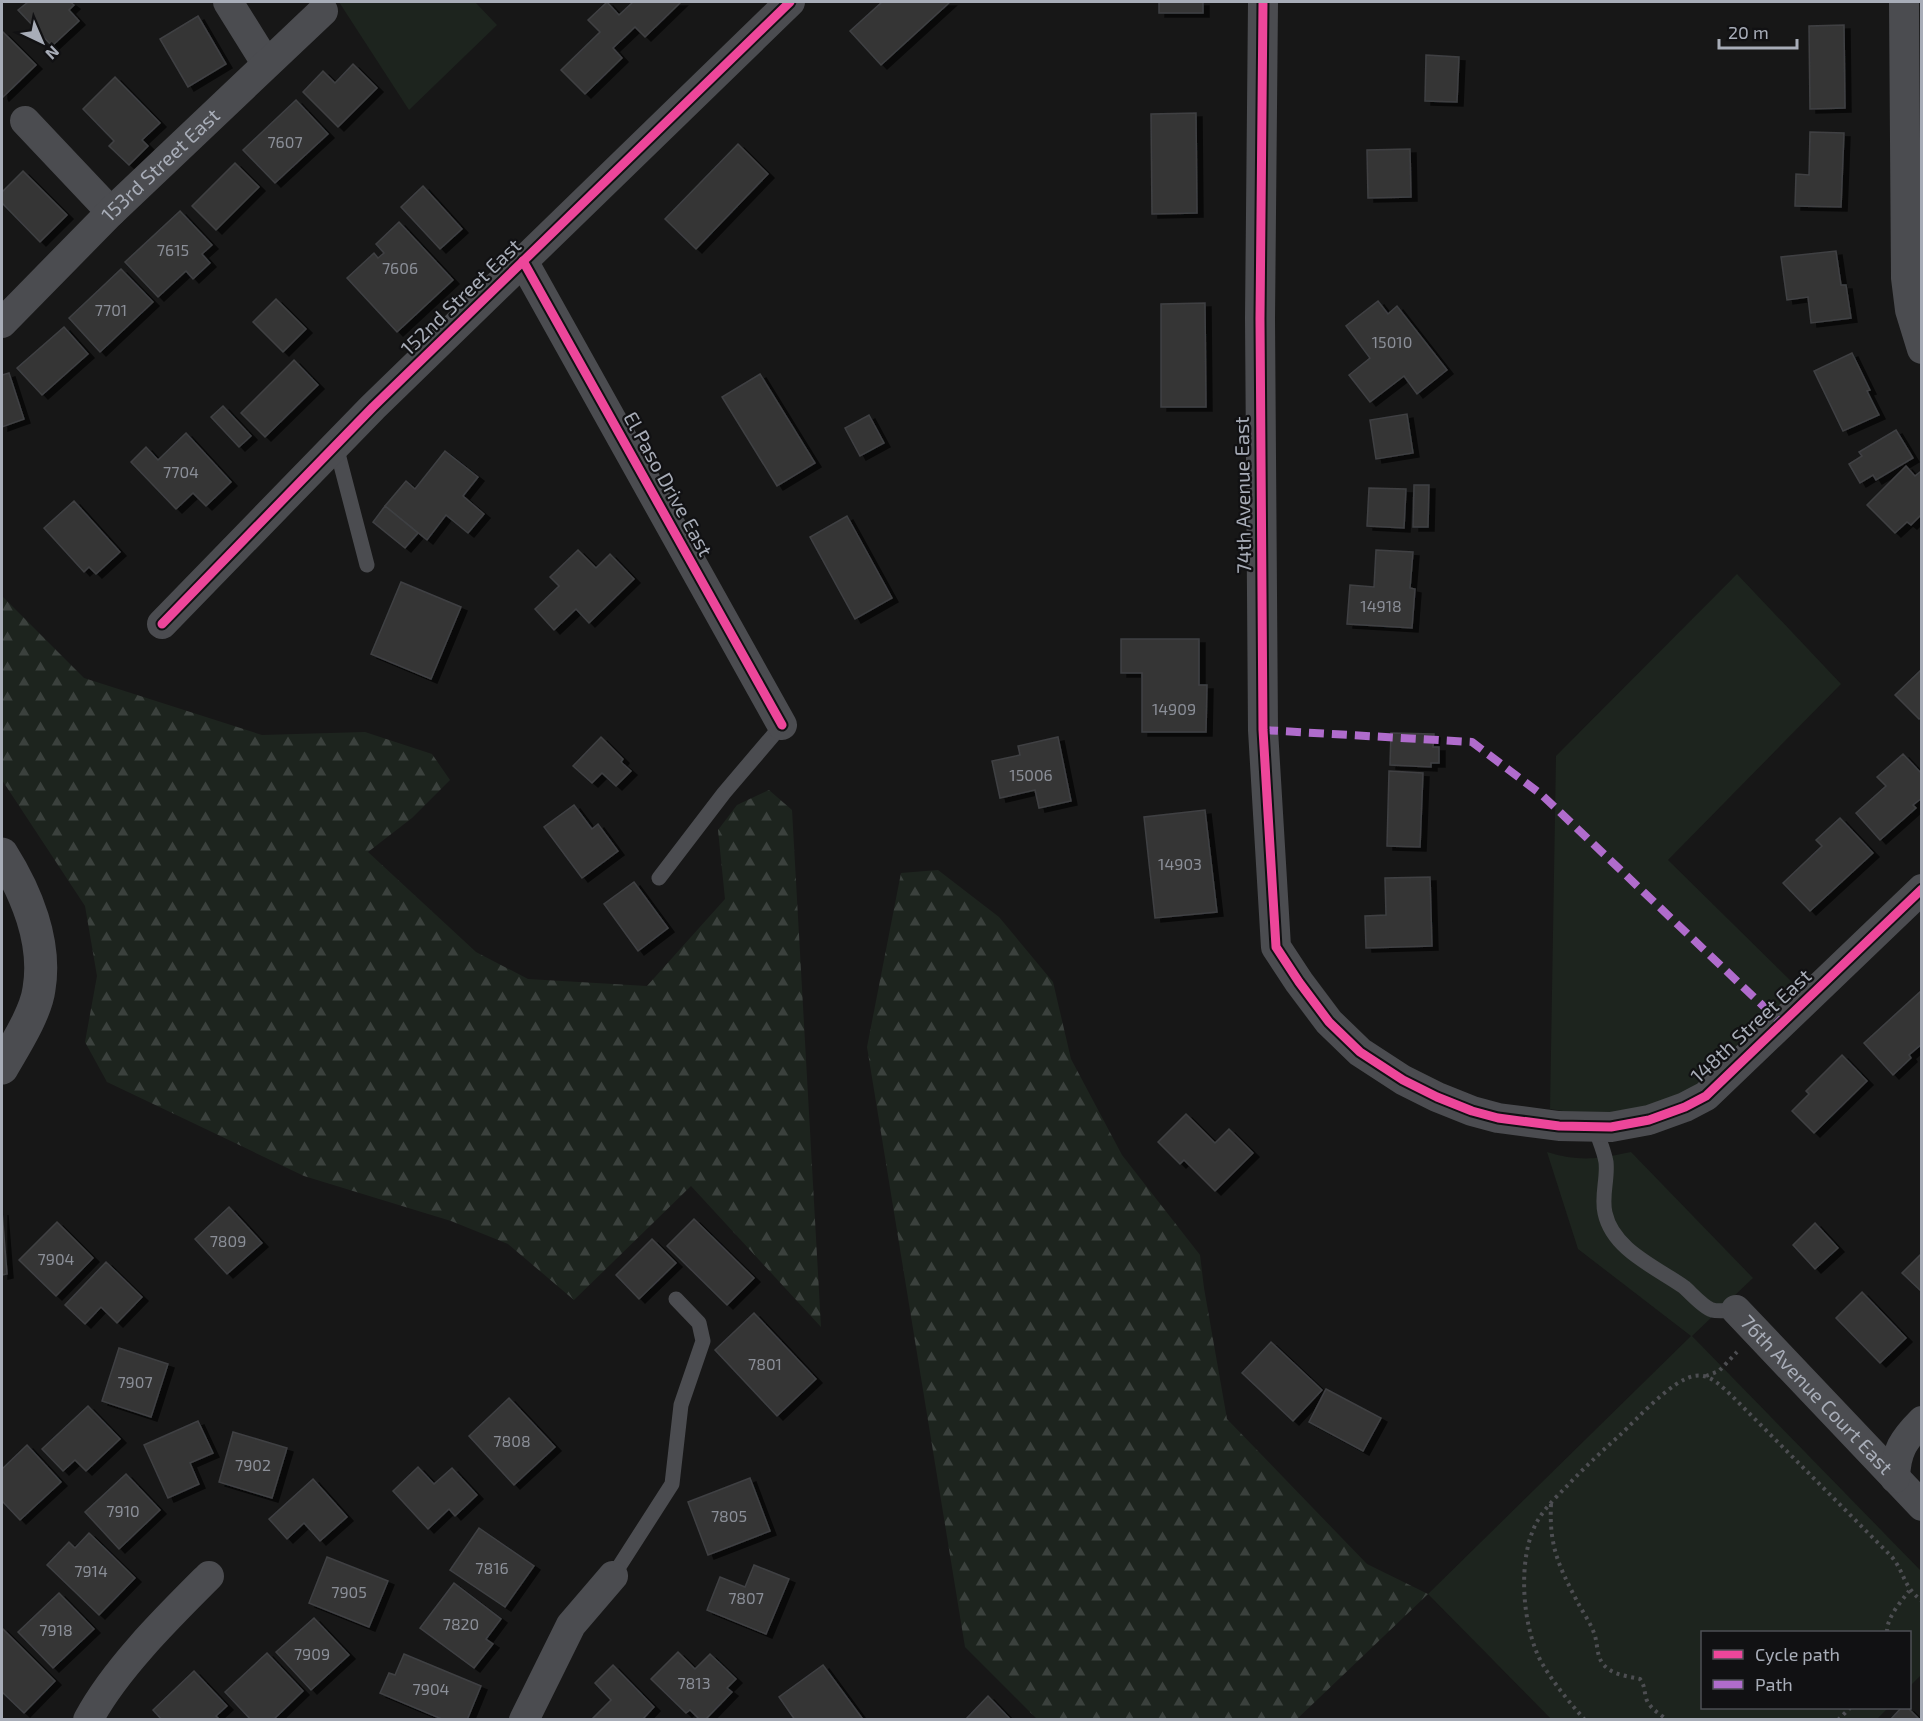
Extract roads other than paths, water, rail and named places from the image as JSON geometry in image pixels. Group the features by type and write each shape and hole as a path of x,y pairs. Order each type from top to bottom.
{"street":[{"path":"228,2 266,63"},
{"name":"152nd Street East","path":"162,624 336,446 790,2"},
{"name":"74th Avenue East","path":"1263,2 1260,319 1263,730 1276,947 1299,982"},
{"path":"1904,2 1913,116 1906,278 1910,310 1922,349"},
{"name":"153rd Street East","path":"2,323 111,212 323,11"},
{"path":"25,122 111,212"},
{"name":"El Paso Drive East","path":"523,261 782,725"},
{"path":"2,854 27,900 36,929 40,957 39,990 22,1035 2,1068"},
{"name":"148th Street East","path":"1299,982 1329,1022 1360,1052 1403,1080 1437,1097 1498,1118 1559,1126 1611,1126 1649,1120 1685,1107 1706,1096 1922,890"},
{"name":"76th Avenue Court East","path":"1736,1310 1922,1506"},
{"path":"1895,1478 1896,1459 1900,1448 1922,1421"},
{"path":"88,1719 114,1681 174,1610 209,1576"},
{"path":"524,1719 571,1625 613,1576"}],"lane":[{"path":"336,446 367,565"},
{"path":"659,878 724,793 782,725"},
{"path":"1595,1126 1606,1162 1605,1213 1611,1229 1623,1245 1712,1310 1736,1310"},
{"path":"613,1576 672,1484 681,1405 704,1341 699,1323 676,1299"}]}
